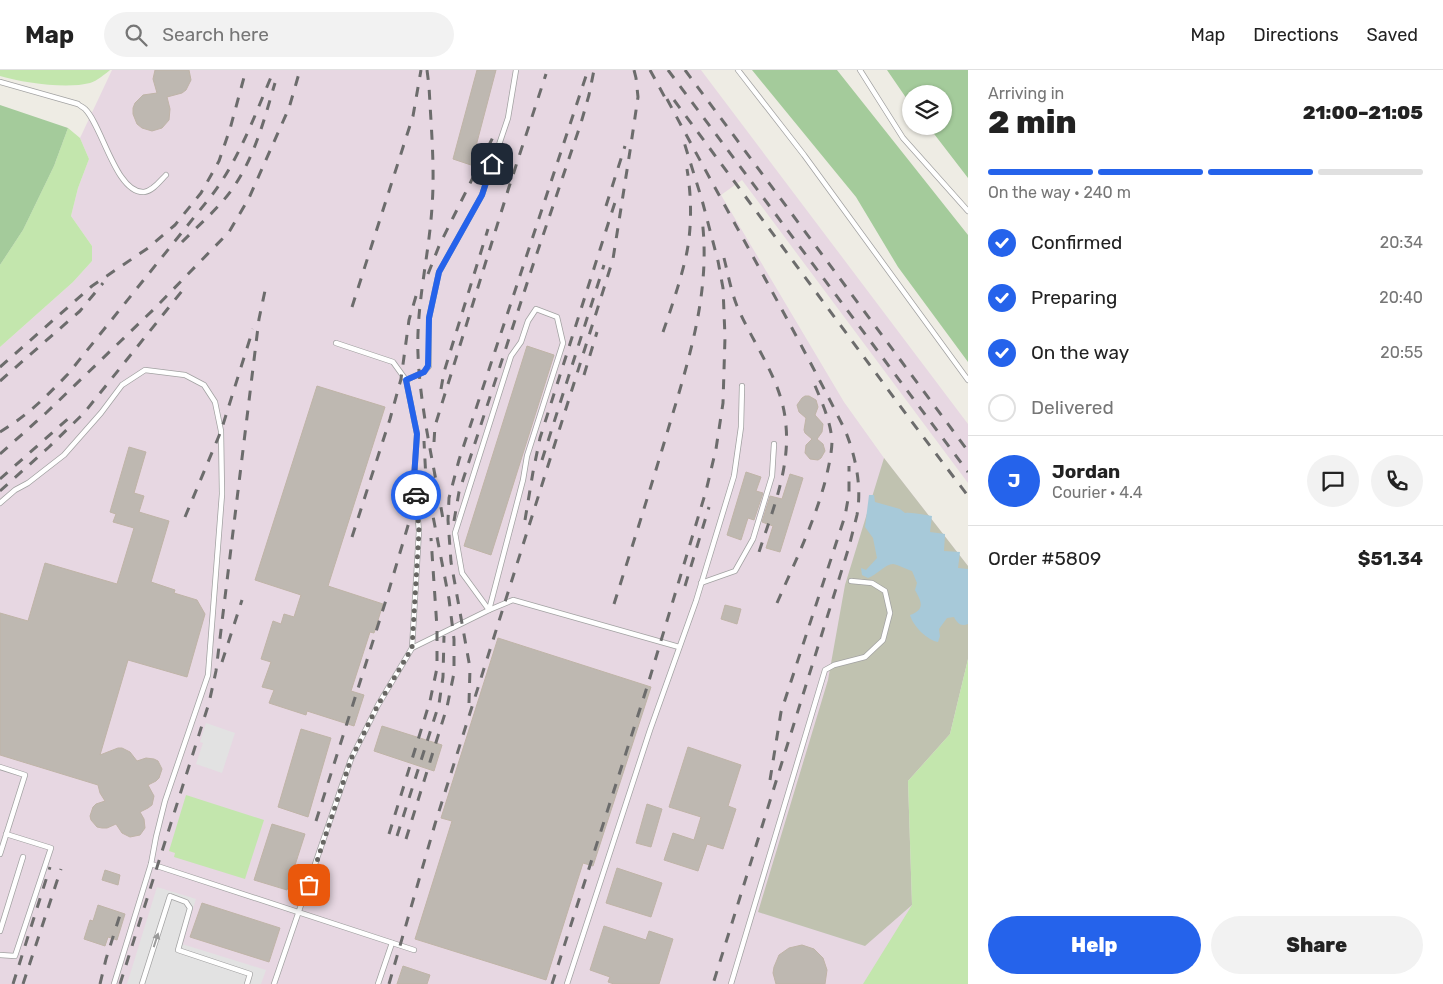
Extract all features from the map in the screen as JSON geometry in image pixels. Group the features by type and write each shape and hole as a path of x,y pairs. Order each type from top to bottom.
{"lane":[{"path":"406,380 424,372 428,366 429,318 439,272 482,195 508,118 516,70"},
{"path":"738,70 804,155 968,380"},
{"path":"860,70 903,138 968,211"},
{"path":"0,82 78,104 86,109 120,175 135,189 143,192 149,190 166,175"},
{"path":"536,309 557,317 564,343 527,456 523,480 489,610 462,573 455,533 511,356 522,342 528,321 536,309"},
{"path":"274,984 351,759 378,705 412,648 419,531 414,478 417,434 406,380 393,362 336,343"},
{"path":"0,503 64,454 101,413 122,385 145,370 185,374 204,385 215,402 221,430 222,494 208,675 165,801 151,864 114,984"},
{"path":"567,984 650,730 701,583 734,476 741,427 742,386"},
{"path":"701,583 735,571 753,539 772,476 774,444"},
{"path":"731,984 825,670 834,665 866,657 883,640 890,613 885,591 872,583 852,581"},
{"path":"412,648 513,600 679,647"},
{"path":"0,767 25,776 0,854"},
{"path":"0,956 16,956 51,848 6,834"},
{"path":"0,931 23,857"},
{"path":"151,864 414,950"},
{"path":"142,984 170,896 186,902 190,908 178,950 250,974 247,984"},
{"path":"378,984 392,943"}],"shaded area":[{"path":"112,70 701,70 968,424 968,483 742,180 721,195 844,402 884,458 968,566 968,810 908,984 0,984 0,347 73,282 92,261 92,246 71,216 78,188 89,159 80,138"},
{"path":"884,458 968,566 968,659 950,734 908,781 912,905 865,946 758,912 828,680 845,585"},
{"path":"206,723 235,733 222,773 196,764 203,743 200,742"},
{"path":"157,887 196,899 182,944 266,970 261,984 127,984"}],"green space":[{"path":"0,70 110,70 93,82 69,85 33,83 10,79 0,76"},
{"path":"752,70 837,70 968,235 968,362 898,267 856,197"},
{"path":"887,70 968,70 968,178 935,135 952,135 952,85 902,85 902,92"},
{"path":"0,105 68,128 54,166 23,230 0,265"},
{"path":"68,128 80,138 89,159 78,188 71,216 92,246 92,261 73,282 0,347 0,265 23,230 54,166"},
{"path":"968,659 968,984 863,984 912,905 908,781 950,734"},
{"path":"186,795 264,820 245,879 174,857 175,853 169,851"}],"water":[{"path":"869,495 874,495 875,502 900,509 905,513 932,516 930,532 945,534 944,551 960,552 958,568 968,569 968,624 960,624 954,617 947,618 939,629 940,636 938,642 934,641 917,628 910,615 918,610 921,604 915,590 917,583 912,571 890,564 868,578 862,575 861,568 866,570 877,558 873,538 865,527"}],"building":[{"path":"155,70 189,70 191,80 186,90 182,93 167,97 170,109 169,120 162,128 152,131 142,128 137,124 133,108 143,95 157,93 153,79"},
{"path":"477,70 496,70 471,165 453,159"},
{"path":"527,346 554,355 491,555 464,546"},
{"path":"317,386 385,407 328,586 383,604 374,633 370,632 351,691 364,695 354,726 307,711 306,715 269,703 274,690 262,687 271,662 261,659 273,621 281,624 284,614 294,617 301,595 255,580"},
{"path":"805,396 816,400 818,407 815,415 823,424 822,432 817,439 823,444 825,451 818,460 810,459 805,453 806,445 812,439 805,433 806,418 799,412 797,405"},
{"path":"129,447 146,452 134,493 144,496 139,512 169,521 151,582 175,590 174,593 197,600 205,614 187,677 128,660 100,755 122,748 130,752 137,761 146,758 158,761 162,769 159,778 148,785 154,796 152,805 140,812 144,819 145,828 140,835 130,837 122,833 116,824 102,828 97,827 91,820 90,816 93,807 105,801 98,785 0,755 0,613 28,621 45,563 117,584 134,528 113,522 116,514 110,512"},
{"path":"746,472 761,477 756,491 763,493 754,520 748,518 741,540 727,535"},
{"path":"790,474 803,478 780,552 766,548 773,526 762,522 770,496 782,499"},
{"path":"725,605 741,609 737,624 721,619"},
{"path":"498,638 651,687 593,866 583,863 546,980 415,939 452,821 441,818"},
{"path":"382,726 442,745 434,771 374,751"},
{"path":"301,729 331,738 308,817 278,807"},
{"path":"688,747 741,765 728,806 736,809 723,849 707,844 698,871 664,860 673,833 694,840 701,817 669,807"},
{"path":"647,804 662,809 651,847 636,843"},
{"path":"272,824 305,834 287,890 254,880"},
{"path":"617,868 662,883 651,917 606,903"},
{"path":"105,870 120,875 118,885 102,880"},
{"path":"202,903 280,928 269,962 190,937"},
{"path":"98,905 125,914 117,940 108,937 105,946 84,939 90,920 93,921"},
{"path":"604,926 646,940 649,931 673,939 659,984 614,984 608,982 610,977 590,970"},
{"path":"802,945 814,949 823,958 827,970 825,984 776,984 773,973 779,955 789,948"},
{"path":"403,966 430,975 427,984 397,984"}],"railway":[{"path":"0,367 92,286 148,248 175,225 201,193 219,161 246,70"},
{"path":"0,432 36,405 68,374 212,195 239,150 274,70"},
{"path":"0,454 47,412 155,308 229,232 249,198 289,108 300,70"},
{"path":"352,307 413,116 421,70"},
{"path":"427,70 433,192 419,317 418,354 424,416 443,519"},
{"path":"469,703 470,668 451,562 448,520 449,498 459,460 588,70"},
{"path":"454,521 459,492 581,123 594,70"},
{"path":"389,984 435,824 613,259 638,97 634,70"},
{"path":"650,70 669,105"},
{"path":"668,70 968,472"},
{"path":"685,70 968,451"},
{"path":"434,442 435,426 546,74"},
{"path":"182,242 222,202 241,176 258,137 275,83"},
{"path":"667,99 845,430 855,461 859,494 857,515 848,550 713,984"},
{"path":"674,100 968,496"},
{"path":"428,274 439,246 493,137"},
{"path":"552,984 648,684 706,491 716,449 723,403 725,337 723,288 702,200 684,142"},
{"path":"606,206 625,146"},
{"path":"663,332 678,288 689,239 691,215 687,169"},
{"path":"525,520 540,438 617,196"},
{"path":"614,604 685,373 697,322 704,271 702,219"},
{"path":"441,389 444,372 488,229"},
{"path":"724,258 737,306 774,379 784,410 786,426 787,442 783,474 759,552"},
{"path":"542,460 604,265"},
{"path":"0,381 80,311 103,283"},
{"path":"120,984 209,703 216,671 259,319 266,286"},
{"path":"0,491 84,413 182,291"},
{"path":"352,537 401,379 409,320 416,296"},
{"path":"185,517 221,431 253,329"},
{"path":"584,375 597,332"},
{"path":"777,603 816,510 830,459 832,440 829,425 813,381"},
{"path":"0,479 70,417"},
{"path":"406,839 447,707 454,673 454,639 449,599 426,480 424,441"},
{"path":"770,780 781,712 845,516 849,494 849,466"},
{"path":"316,821 386,600 420,485 421,475"},
{"path":"685,586 709,507"},
{"path":"389,834 430,701 437,668 437,628 431,538"},
{"path":"222,662 242,600"},
{"path":"397,836 439,704 443,677 444,636"},
{"path":"13,984 50,867"},
{"path":"23,984 61,869"},
{"path":"100,984 120,915"}],"way so far":[{"path":"309,885 351,759 378,705 412,648 419,531 416,495"}],"route":[{"path":"416,495 414,478 417,434 406,380 424,372 428,366 430,353 429,318 439,272 482,195 492,164"}]}
